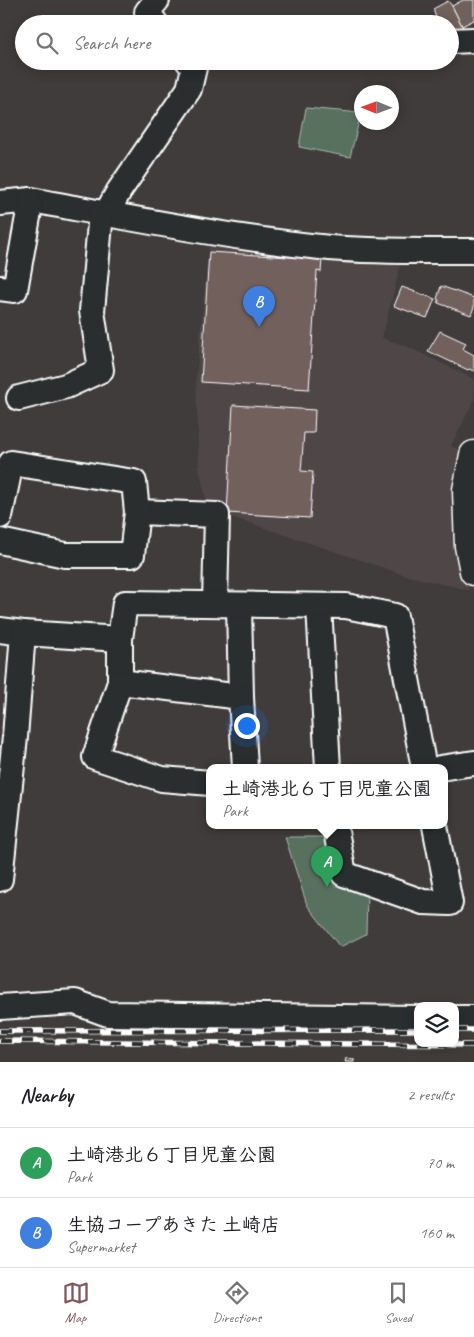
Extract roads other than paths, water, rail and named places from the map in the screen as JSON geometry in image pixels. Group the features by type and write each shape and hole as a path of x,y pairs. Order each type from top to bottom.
{"main road":[{"path":"474,455 467,490 469,546 474,571"}],"street":[{"path":"459,41 474,40"},
{"path":"19,398 66,386 101,370 92,311 103,213 189,89 194,70"},
{"path":"0,288 14,290 30,200"},
{"path":"0,203 30,200 227,235 332,248 474,251"},
{"path":"0,516 11,463 134,482 137,512 132,555 65,555 0,541"},
{"path":"137,512 216,515 215,604"},
{"path":"206,783 162,779 95,758 120,682 120,639 125,603 346,606 395,616 423,764"},
{"path":"239,605 245,764"},
{"path":"319,606 328,764"},
{"path":"0,630 120,639"},
{"path":"0,891 23,633"},
{"path":"120,682 241,696"},
{"path":"448,767 474,763"},
{"path":"336,829 344,874 423,902 450,903 436,829"},
{"path":"0,1007 75,1002 108,1014 414,1018"},
{"path":"459,1018 474,1018"}],"railway":[{"path":"0,1031 414,1030"},
{"path":"459,1030 474,1030"},
{"path":"0,1041 474,1045"}],"place":[{"name":"生協コープあきた 土崎店","path":"259,327"},
{"name":"土崎港北６丁目児童公園","path":"327,887"}]}
